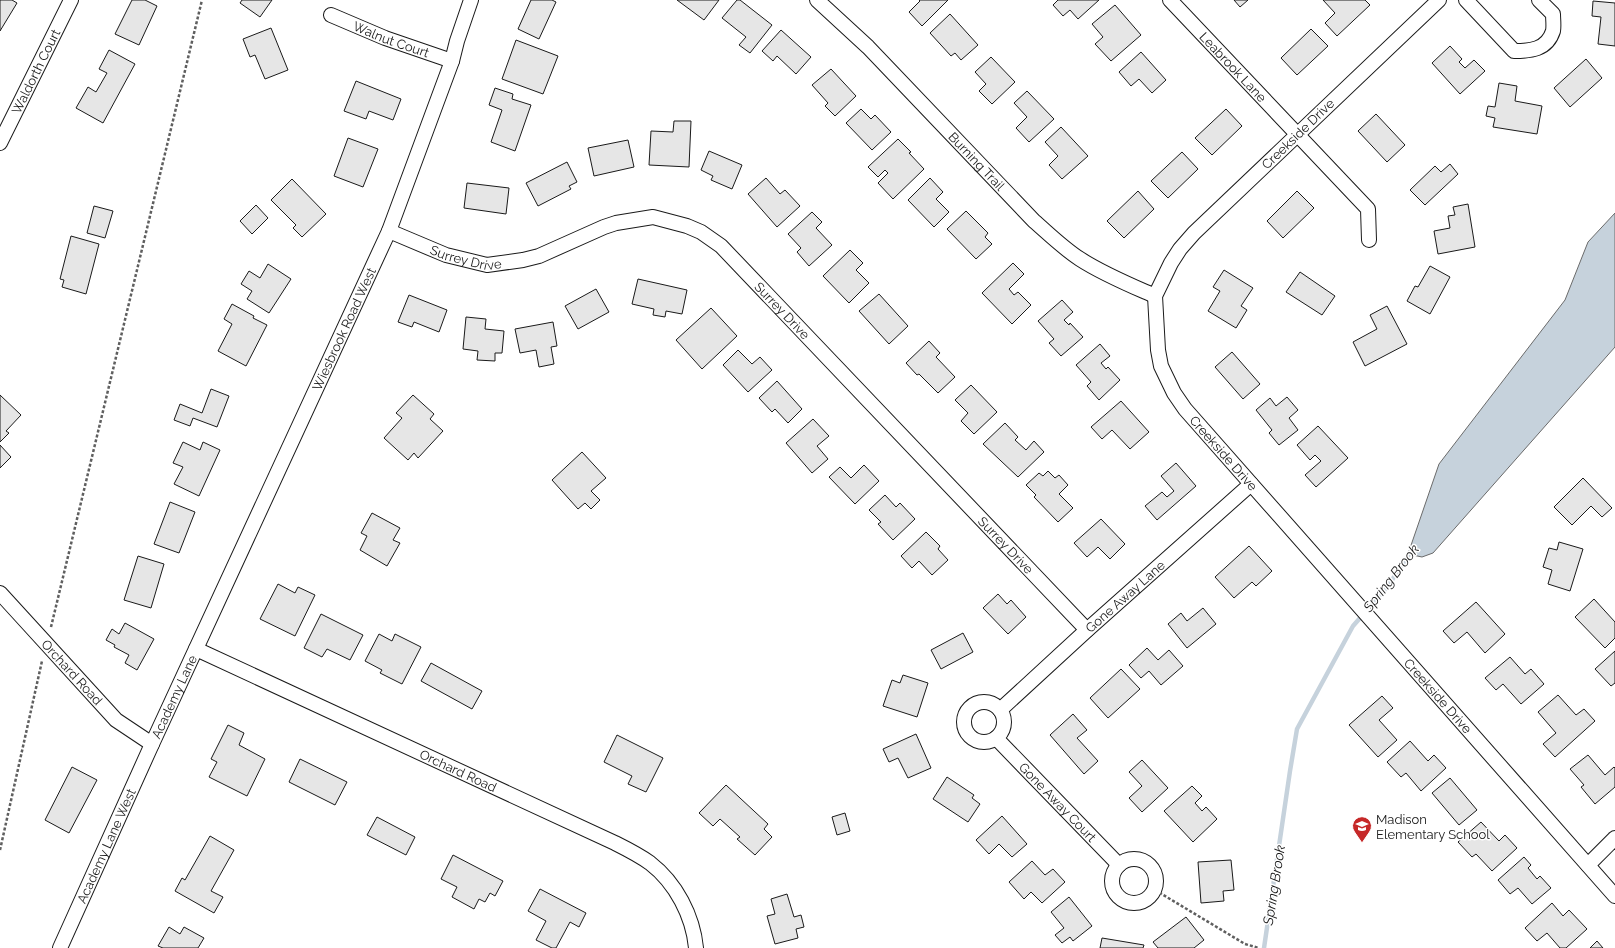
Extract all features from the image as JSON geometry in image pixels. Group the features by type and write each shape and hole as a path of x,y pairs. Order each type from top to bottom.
{"street":[{"name":"Waldorth Court","path":"0,143 71,0"},
{"name":"Wiesbrook Road West","path":"196,649 389,231 452,61 471,0"},
{"name":"Burning Trail","path":"817,0 868,47 1034,220 1058,243 1098,270 1155,296"},
{"name":"Leabrook Lane","path":"1170,0 1368,208 1369,240"},
{"name":"Creekside Drive","path":"1439,0 1298,133 1194,233 1180,249 1171,263 1155,296 1158,350 1163,371 1174,393 1185,409 1615,896"},
{"path":"1466,0 1514,51 1531,51 1545,45 1553,30 1553,14 1539,0"},
{"name":"Walnut Court","path":"331,15 385,38 452,61"},
{"name":"Surrey Drive","path":"389,231 446,254 487,265 540,256 604,227 616,223 653,217 687,226 701,232 721,246 1087,630"},
{"name":"Gone Away Lane","path":"1000,710 1087,630 1252,484"},
{"name":"Orchard Road","path":"0,593 116,720 152,744"},
{"name":"Orchard Road","path":"196,649 638,855 651,864 671,884 680,898 692,926 696,948"},
{"name":"Academy Lane","path":"152,744 196,649"},
{"path":"979,703 987,703 994,705 1000,710 1004,717 1004,725 1002,732 996,738 989,742 981,742 974,740 968,735 964,728 964,720 969,709 979,703"},
{"name":"Gone Away Court","path":"996,738 1119,865"},
{"name":"Academy Lane West","path":"60,948 152,744"},
{"path":"1588,865 1615,838"},
{"path":"1135,859 1144,861 1151,866 1155,873 1157,882 1154,890 1150,897 1142,902 1134,903 1125,901 1118,896 1114,889 1112,880 1114,872 1119,865 1127,860 1135,859"}],"path":[{"path":"0,850 46,644 202,0"},
{"path":"1154,890 1245,944 1259,948"}],"shaded area":[{"path":"1615,213 1615,347 1433,553 1422,557 1408,554 1439,464 1565,300 1588,242"}],"building":[{"path":"0,0 12,0 17,3 0,31"},
{"path":"132,0 145,0 157,6 139,45 115,34"},
{"path":"242,0 272,0 260,17 240,3"},
{"path":"531,0 552,0 556,2 539,39 518,29"},
{"path":"677,0 719,0 704,20"},
{"path":"737,0 740,0 772,25 750,53 739,45 746,37 722,18"},
{"path":"919,0 948,0 922,26 909,12 920,1"},
{"path":"1058,0 1099,0 1078,19 1070,10 1063,16 1053,5"},
{"path":"1234,0 1248,0 1240,7"},
{"path":"1323,0 1365,0 1370,5 1337,36 1325,23 1335,13"},
{"path":"1593,1 1615,3 1615,46 1598,44 1601,17 1592,16"},
{"path":"1115,5 1141,35 1111,61 1095,44 1103,37 1092,24"},
{"path":"950,14 978,45 961,60 955,53 951,56 930,33"},
{"path":"271,28 288,70 265,79 255,55 250,57 243,39"},
{"path":"1311,29 1328,46 1297,75 1281,58"},
{"path":"781,30 811,57 796,74 777,56 773,61 762,51"},
{"path":"516,40 558,56 543,94 502,79"},
{"path":"1450,46 1462,59 1459,62 1465,68 1474,60 1485,71 1460,94 1432,63"},
{"path":"109,50 135,64 103,123 76,108 88,87 96,92 107,73 99,69"},
{"path":"1141,52 1166,80 1152,93 1139,79 1131,86 1119,72"},
{"path":"991,57 1015,82 992,104 979,91 986,84 975,72"},
{"path":"1586,59 1602,78 1570,107 1554,88"},
{"path":"831,69 856,96 835,116 825,106 828,103 812,85"},
{"path":"356,81 401,99 393,120 369,111 366,119 344,111"},
{"path":"1499,83 1517,86 1515,101 1542,106 1537,134 1493,127 1495,118 1486,116 1488,106 1495,107"},
{"path":"495,88 513,94 512,99 531,105 515,151 491,142 502,110 489,105"},
{"path":"1027,91 1054,119 1029,142 1016,128 1027,117 1014,103"},
{"path":"861,109 871,119 875,115 891,132 872,150 846,123"},
{"path":"1226,109 1242,126 1212,155 1195,138"},
{"path":"1376,114 1405,145 1387,162 1358,131"},
{"path":"674,121 691,121 689,167 649,165 651,131 673,132"},
{"path":"1061,127 1088,156 1062,179 1049,165 1058,156 1045,142"},
{"path":"348,138 378,149 363,187 334,176"},
{"path":"898,139 911,152 909,153 924,169 893,199 878,183 888,173 885,170 878,177 868,167"},
{"path":"628,140 634,167 594,176 588,148"},
{"path":"709,151 742,165 732,189 711,180 713,176 701,170"},
{"path":"1182,152 1198,169 1168,198 1151,181"},
{"path":"567,162 577,182 569,186 571,189 538,206 526,183"},
{"path":"1450,164 1458,174 1425,205 1410,190 1435,166 1441,172"},
{"path":"766,178 780,194 785,190 800,206 777,227 748,194"},
{"path":"930,178 943,192 936,199 949,212 934,227 908,200"},
{"path":"292,179 326,214 302,237 293,228 296,225 271,200"},
{"path":"467,183 509,188 506,214 464,208"},
{"path":"1138,191 1154,209 1124,238 1107,221"},
{"path":"1297,191 1314,208 1283,238 1267,221"},
{"path":"1468,204 1475,247 1438,254 1434,231 1450,228 1448,216 1455,215 1453,207"},
{"path":"256,205 268,218 252,234 240,221"},
{"path":"94,206 113,211 105,238 87,233"},
{"path":"966,211 988,233 985,237 992,244 976,259 947,229"},
{"path":"812,212 822,222 816,228 832,245 809,266 797,252 801,248 788,234"},
{"path":"71,236 99,244 86,294 62,287 64,280 60,279"},
{"path":"850,250 863,263 856,270 869,283 849,303 823,276"},
{"path":"1013,263 1024,274 1009,289 1014,295 1018,292 1031,305 1012,324 982,293"},
{"path":"268,264 291,279 269,313 247,299 252,291 241,284 249,271 260,278"},
{"path":"1430,266 1450,277 1430,314 1407,301 1415,286 1418,287"},
{"path":"1224,270 1253,288 1241,306 1247,310 1236,328 1208,311 1220,291 1213,287"},
{"path":"1300,272 1335,296 1322,315 1286,292"},
{"path":"638,279 687,290 682,314 666,311 665,317 653,315 654,309 632,304"},
{"path":"596,289 609,312 578,329 565,306"},
{"path":"879,294 908,326 889,344 859,311"},
{"path":"409,295 447,310 439,332 414,322 412,327 398,322"},
{"path":"1062,300 1073,312 1064,320 1069,325 1070,323 1083,337 1061,356 1049,343 1054,339 1038,321"},
{"path":"232,304 254,316 253,318 267,325 246,366 218,351 232,324 224,319"},
{"path":"1387,306 1407,344 1365,366 1353,342 1377,329 1370,315"},
{"path":"711,308 737,336 702,369 676,340"},
{"path":"466,317 486,319 485,329 504,331 502,353 495,353 495,361 477,360 478,351 463,349"},
{"path":"553,322 557,346 551,347 554,364 539,367 536,350 520,353 515,329"},
{"path":"929,341 940,353 936,357 955,377 938,393 919,374 917,375 906,363"},
{"path":"1100,344 1110,356 1101,363 1106,369 1108,367 1120,380 1099,400 1087,386 1091,382 1076,365"},
{"path":"738,350 752,364 760,357 772,370 748,392 723,365"},
{"path":"1232,352 1260,384 1243,399 1215,367"},
{"path":"777,381 802,409 788,423 775,409 772,412 759,398"},
{"path":"971,385 997,412 974,434 961,421 968,413 955,400"},
{"path":"211,389 229,396 217,427 193,418 190,426 174,420 180,404 202,413"},
{"path":"0,395 21,415 6,431 9,433 0,442"},
{"path":"413,395 434,414 430,419 443,431 418,458 414,453 408,460 384,438 402,418 396,413"},
{"path":"1287,397 1298,410 1289,418 1298,430 1279,445 1269,433 1272,430 1256,410 1270,398 1276,406"},
{"path":"1121,401 1149,432 1130,449 1112,430 1102,439 1091,427"},
{"path":"813,419 829,436 817,446 828,459 812,473 786,443"},
{"path":"1005,423 1018,437 1015,440 1026,450 1034,441 1044,452 1018,477 983,444"},
{"path":"1318,426 1348,458 1316,487 1305,475 1321,461 1315,455 1310,460 1297,445"},
{"path":"183,442 200,450 203,442 220,450 199,496 174,484 183,467 173,463"},
{"path":"0,445 11,457 0,468"},
{"path":"582,452 606,478 591,491 600,500 591,509 585,503 578,509 552,480"},
{"path":"1176,463 1196,486 1157,520 1145,506 1162,492 1167,497 1174,491 1161,476"},
{"path":"864,465 879,481 855,504 829,477 840,467 851,478"},
{"path":"1048,471 1055,478 1059,475 1068,485 1059,494 1073,508 1058,522 1034,497 1036,495 1026,485 1039,473 1043,476"},
{"path":"1583,478 1612,508 1602,517 1591,506 1572,525 1554,507"},
{"path":"885,495 896,507 900,503 915,519 893,540 878,524 881,522 869,510"},
{"path":"170,502 195,512 179,553 154,544"},
{"path":"372,513 400,528 393,540 400,543 387,566 360,550 367,536 361,533"},
{"path":"1101,519 1125,544 1110,559 1098,547 1087,557 1074,543"},
{"path":"926,532 940,546 938,549 948,560 932,575 919,561 912,568 901,556"},
{"path":"1559,542 1583,549 1570,591 1548,584 1552,570 1543,567 1549,548 1557,550"},
{"path":"1249,546 1272,571 1256,586 1252,582 1234,598 1215,577"},
{"path":"138,556 164,564 151,608 124,600"},
{"path":"278,584 295,593 298,587 315,595 295,636 260,619"},
{"path":"998,594 1007,604 1011,600 1026,617 1008,634 983,608"},
{"path":"1594,599 1615,622 1615,638 1605,648 1575,617"},
{"path":"1476,602 1505,634 1485,653 1467,632 1454,643 1443,631"},
{"path":"1203,608 1216,624 1187,648 1168,624 1181,613 1187,621"},
{"path":"321,614 363,635 350,660 327,649 322,657 304,648"},
{"path":"125,623 154,639 137,670 125,663 129,655 114,647 115,645 106,640 112,629 119,634"},
{"path":"963,633 973,652 941,669 931,650"},
{"path":"379,634 392,641 395,634 421,647 402,684 380,673 382,670 365,661"},
{"path":"1147,648 1158,660 1169,650 1183,666 1161,685 1149,671 1141,678 1129,665"},
{"path":"1615,651 1615,683 1611,686 1595,669"},
{"path":"1510,657 1525,674 1531,669 1544,684 1521,704 1503,684 1496,690 1485,678"},
{"path":"431,663 482,691 472,709 421,681"},
{"path":"1121,669 1140,689 1108,718 1090,698"},
{"path":"903,675 928,683 917,717 883,706 892,680 900,683"},
{"path":"1558,695 1576,715 1584,709 1595,721 1555,757 1543,744 1556,733 1538,712"},
{"path":"1382,696 1393,708 1379,720 1397,740 1378,757 1349,725"},
{"path":"1073,714 1087,730 1077,738 1098,761 1084,774 1050,735"},
{"path":"228,725 244,733 239,745 265,759 247,796 209,777 217,762 211,759"},
{"path":"916,734 931,768 908,778 898,758 889,762 883,749"},
{"path":"617,735 663,758 646,792 628,784 632,776 604,762"},
{"path":"1410,741 1428,761 1434,755 1446,768 1421,791 1406,773 1401,777 1387,762"},
{"path":"1588,755 1605,775 1614,767 1615,768 1615,787 1595,804 1581,787 1584,785 1570,769"},
{"path":"300,759 347,782 335,805 289,782"},
{"path":"1142,760 1168,788 1142,812 1129,798 1142,786 1129,772"},
{"path":"72,767 97,780 69,833 45,820"},
{"path":"947,777 974,795 972,798 980,804 968,822 933,799"},
{"path":"1450,778 1477,810 1459,825 1432,793"},
{"path":"726,785 768,824 764,829 772,837 755,855 737,839 740,837 720,819 713,826 699,813"},
{"path":"1192,786 1202,796 1195,803 1202,811 1206,807 1217,819 1193,842 1164,811"},
{"path":"845,813 850,831 837,835 832,817"},
{"path":"1002,816 1027,844 1012,857 999,844 989,854 976,840"},
{"path":"377,817 415,837 406,855 367,835"},
{"path":"1481,822 1499,841 1505,835 1517,848 1492,871 1476,854 1472,857 1458,842"},
{"path":"210,836 234,850 211,891 223,897 214,913 175,891 182,878 185,880"},
{"path":"453,855 503,881 495,896 490,893 485,902 479,899 474,909 452,897 457,887 441,879"},
{"path":"1524,857 1531,865 1528,868 1537,879 1540,876 1551,888 1532,904 1518,888 1510,894 1498,880"},
{"path":"1231,860 1234,890 1223,891 1224,901 1201,903 1198,862"},
{"path":"1032,861 1045,875 1053,869 1065,882 1042,903 1031,892 1024,899 1009,882"},
{"path":"540,889 586,913 579,927 570,922 556,948 552,948 536,940 546,921 528,911"},
{"path":"787,894 794,917 801,915 804,927 796,929 798,938 775,944 767,916 775,914 771,899"},
{"path":"1069,897 1092,926 1073,941 1070,937 1062,943 1055,935 1064,928 1051,912"},
{"path":"1552,903 1563,916 1569,910 1587,929 1566,948 1560,948 1547,933 1537,941 1525,928"},
{"path":"1186,917 1204,940 1194,948 1158,948 1153,942"},
{"path":"169,927 180,934 184,927 204,938 198,948 163,948 158,946"},
{"path":"1102,938 1144,945 1143,948 1100,948"},
{"path":"1597,941 1603,948 1590,948"}],"waterway":[{"name":"Spring Brook","path":"1264,948 1297,729 1353,626 1388,586 1412,550"}],"place":[{"name":"Madison Elementary School","path":"1362,843"}]}
